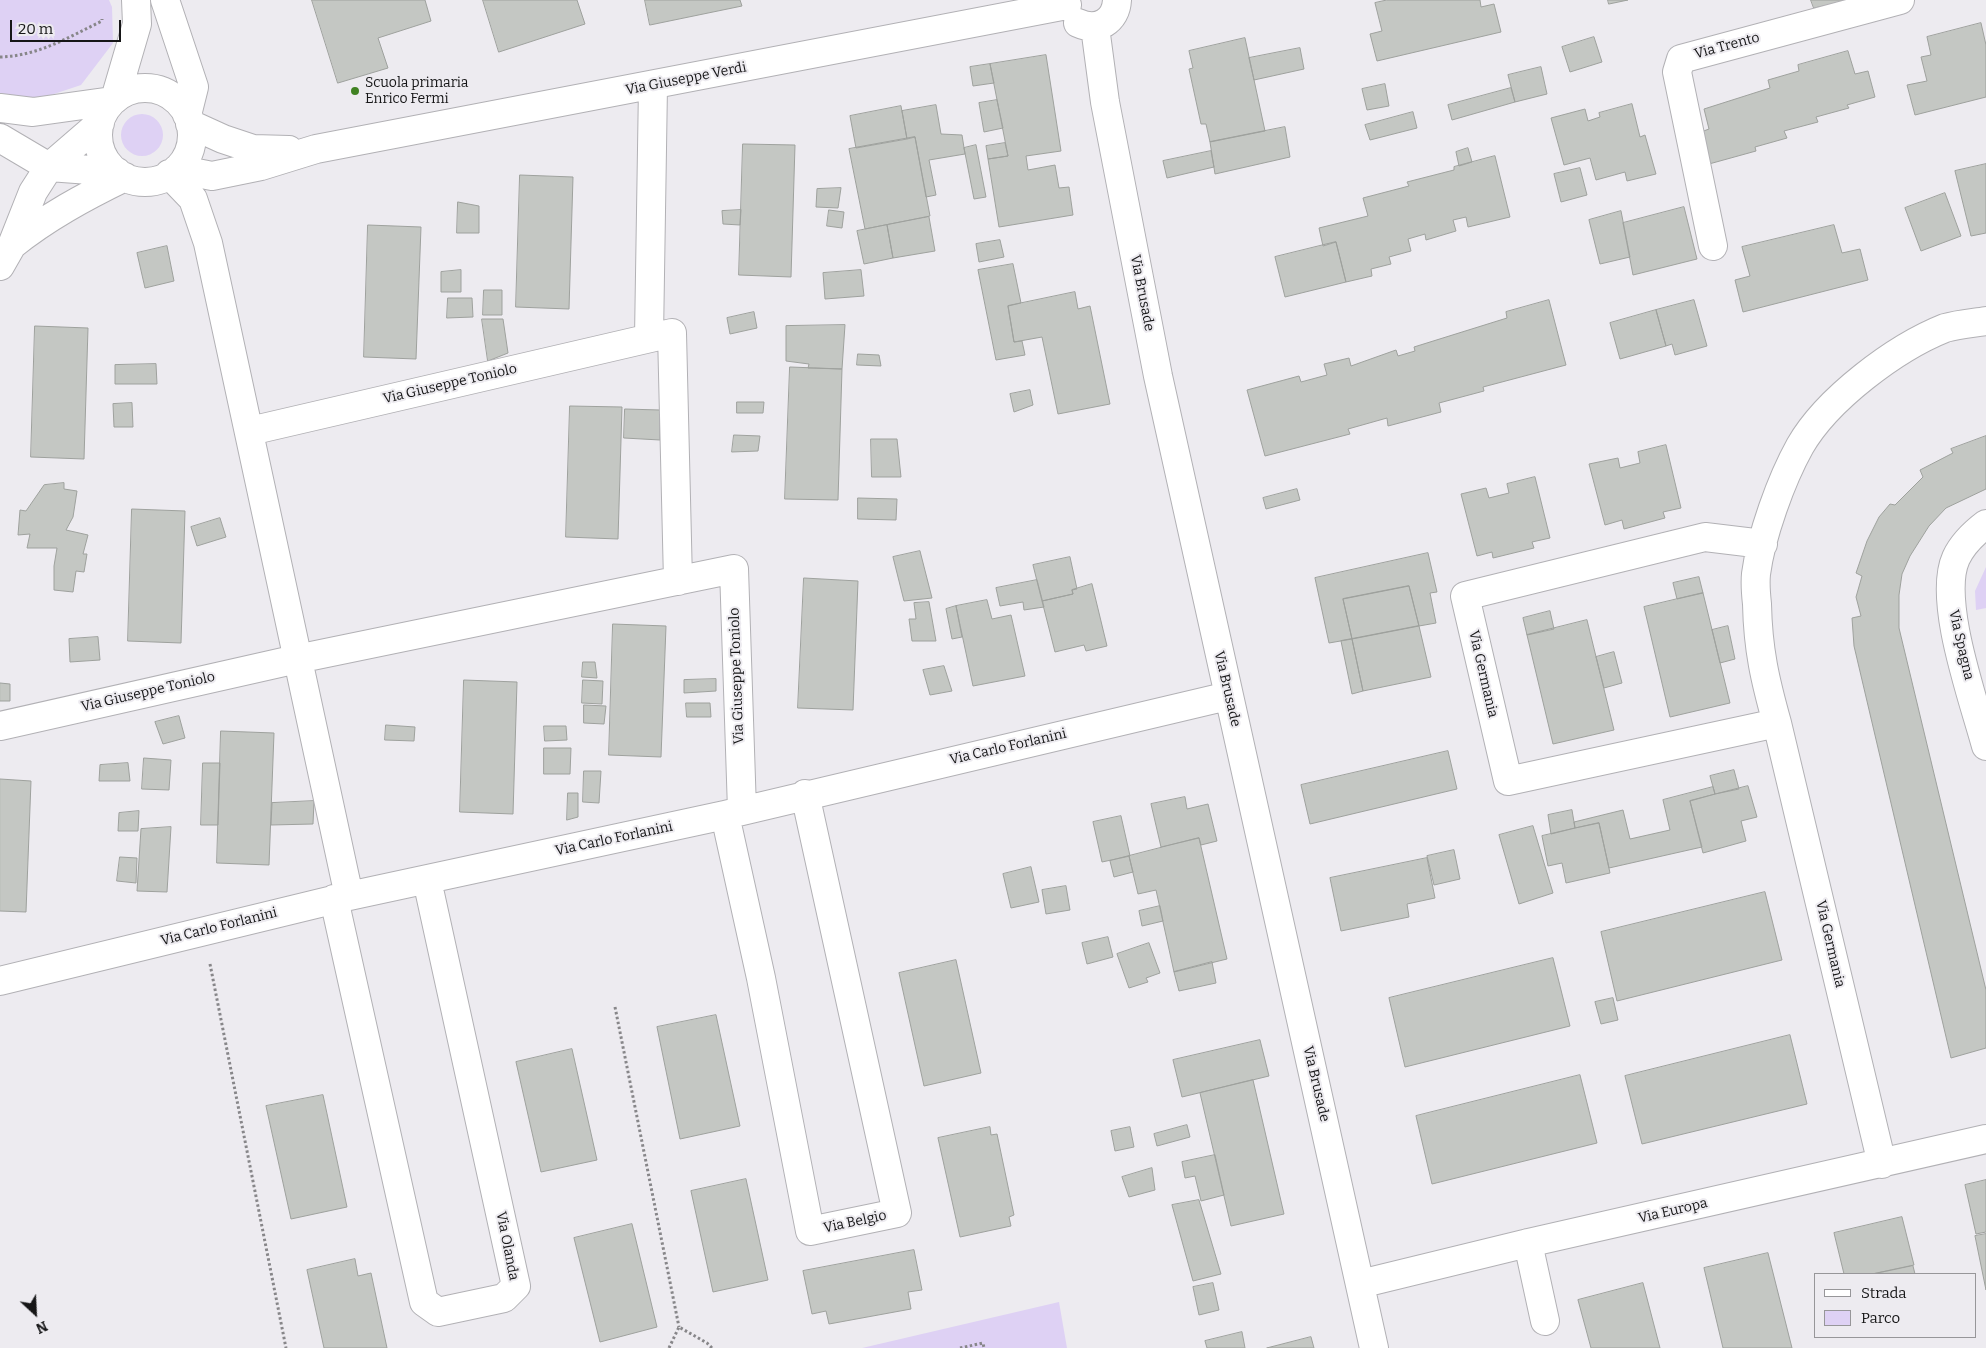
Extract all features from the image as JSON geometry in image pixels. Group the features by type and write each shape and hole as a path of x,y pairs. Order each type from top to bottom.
{"street":[{"path":"121,175 102,153 98,139 137,24 136,0"},
{"path":"0,138 49,167 121,175 151,181 173,172 184,160 190,147 189,120 194,87 165,0"},
{"path":"1095,27 1108,22 1113,16 1117,0"},
{"name":"Via Trento","path":"1713,246 1677,72 1681,59 1900,0"},
{"name":"Via Giuseppe Verdi","path":"173,172 212,176 261,166 305,151 653,86 1067,2 1071,17 1077,22 1095,27"},
{"name":"Via Brusade","path":"1095,27 1105,102 1158,376 1374,1348"},
{"path":"649,337 653,86"},
{"path":"6,255 24,212 49,167 109,108 135,89 157,90 177,101 189,120"},
{"path":"0,108 33,112 109,108"},
{"name":"Via Giuseppe Verdi","path":"189,120 223,139 253,149 305,151"},
{"path":"173,172 193,199 208,243 250,431 297,659 342,898"},
{"path":"6,255 42,222 121,175"},
{"name":"Via Germania","path":"1882,1164 1778,723 1761,664 1757,634 1756,575 1770,515 1801,445 1835,402 1886,360 1918,341 1947,328 1986,320"},
{"name":"Via Giuseppe Toniolo","path":"250,431 672,333 678,581"},
{"name":"Via Spagna","path":"1986,524 1971,537 1955,560 1951,614 1986,746"},
{"name":"Via Germania","path":"1763,544 1705,537 1465,596 1508,781 1778,723"},
{"name":"Via Giuseppe Toniolo","path":"0,726 297,659 734,569 734,812"},
{"name":"Via Carlo Forlanini","path":"0,980 342,898 734,812 1228,696"},
{"name":"Via Belgio","path":"734,812 761,978 810,1231 897,1213 806,794"},
{"name":"Via Olanda","path":"342,898 424,1302 438,1312 504,1298 516,1286 427,880"},
{"name":"Via Europa","path":"1360,1284 1528,1243 1986,1139"},
{"path":"1528,1243 1545,1321"}],"path":[{"path":"0,57 22,56 52,45 102,21 102,14"},
{"path":"203,931 286,1348"},
{"path":"615,1007 679,1327 669,1348"},
{"path":"679,1327 707,1343 712,1348"},
{"path":"960,1348 983,1343 984,1348"}],"green space":[{"path":"0,0 109,0 112,7 113,43 81,85 30,102 0,96"},
{"path":"146,114 154,117 160,123 163,135 160,147 154,153 138,156 130,153 124,147 121,131 124,123 130,117"},
{"path":"1986,567 1986,608 1976,610 1975,591"},
{"path":"1059,1302 1067,1348 862,1348"}],"building":[{"path":"312,0 425,0 431,21 378,38 388,68 338,83"},
{"path":"483,0 577,0 585,24 499,52"},
{"path":"645,0 740,0 742,6 650,25"},
{"path":"1387,0 1480,0 1481,7 1494,4 1501,32 1377,61 1370,34 1382,31 1375,3"},
{"path":"1608,0 1628,0 1609,4"},
{"path":"1811,0 1848,0 1848,1 1814,8"},
{"path":"1981,23 1986,45 1986,97 1915,115 1907,85 1927,81 1921,57 1931,55 1927,37"},
{"path":"1594,37 1602,62 1570,72 1562,47"},
{"path":"1245,38 1265,131 1210,142 1206,124 1201,124 1189,69 1193,68 1189,51"},
{"path":"1300,48 1304,69 1254,80 1249,58"},
{"path":"1848,51 1855,74 1868,71 1875,97 1847,105 1849,108 1816,117 1818,122 1784,131 1787,138 1755,147 1756,151 1709,164 1701,132 1709,129 1704,109 1770,88 1768,80 1799,71 1798,65"},
{"path":"1046,55 1061,151 1026,156 1028,170 1055,165 1059,188 1069,187 1073,215 999,227 988,159 1008,156 990,64"},
{"path":"990,64 994,83 973,86 970,67"},
{"path":"1541,67 1547,94 1515,102 1508,75"},
{"path":"1385,84 1389,106 1367,110 1362,89"},
{"path":"1511,88 1515,102 1452,120 1448,105"},
{"path":"997,100 1003,128 984,132 979,103"},
{"path":"1632,104 1640,137 1645,135 1656,174 1627,181 1625,172 1596,180 1590,158 1564,165 1551,118 1585,109 1588,121 1600,117 1599,113"},
{"path":"936,105 941,134 962,135 965,154 929,160 936,195 926,197 915,137 907,139 902,111"},
{"path":"901,106 907,139 856,148 850,116"},
{"path":"1413,112 1417,128 1370,140 1365,125"},
{"path":"1285,127 1290,157 1215,174 1210,142"},
{"path":"915,137 930,216 865,229 849,149"},
{"path":"1005,143 1008,156 988,159 986,146"},
{"path":"743,144 795,145 791,277 739,275"},
{"path":"976,145 986,197 974,199 964,148"},
{"path":"1468,148 1472,162 1459,166 1456,152"},
{"path":"1211,151 1214,167 1167,178 1163,161"},
{"path":"1495,156 1510,217 1468,227 1466,217 1453,220 1456,231 1426,240 1425,234 1408,239 1411,251 1389,257 1391,264 1371,269 1372,276 1346,282 1336,242 1323,246 1319,228 1368,216 1363,198 1409,186 1407,182 1454,170 1454,167"},
{"path":"1986,164 1986,233 1971,236 1955,171"},
{"path":"1580,168 1587,195 1561,202 1554,174"},
{"path":"520,175 573,177 569,309 516,307"},
{"path":"841,188 838,208 816,207 817,189"},
{"path":"1945,193 1961,236 1921,251 1905,208"},
{"path":"458,202 479,206 479,233 457,233"},
{"path":"1684,207 1697,259 1633,275 1623,223"},
{"path":"741,210 740,225 723,224 722,211"},
{"path":"829,210 844,212 842,228 827,226"},
{"path":"1621,211 1630,257 1600,264 1589,220"},
{"path":"929,217 935,251 893,258 887,225"},
{"path":"368,225 421,227 416,359 364,357"},
{"path":"887,225 893,258 864,264 857,231"},
{"path":"1834,225 1842,253 1860,249 1868,280 1743,312 1735,280 1750,276 1742,247"},
{"path":"1000,240 1004,257 979,262 976,244"},
{"path":"1336,242 1346,282 1285,297 1275,257"},
{"path":"167,246 174,281 145,288 137,253"},
{"path":"1013,264 1021,303 1008,306 1014,342 1022,341 1025,355 996,360 978,270"},
{"path":"461,270 461,292 441,292 441,272"},
{"path":"861,270 864,296 825,299 823,273"},
{"path":"484,290 502,290 502,315 483,315"},
{"path":"1075,292 1078,309 1090,306 1110,404 1058,414 1042,337 1014,342 1008,306"},
{"path":"448,298 472,298 473,317 447,318"},
{"path":"1549,300 1566,365 1483,387 1484,391 1439,403 1441,412 1388,426 1387,418 1348,429 1350,434 1265,456 1247,390 1299,376 1301,382 1327,375 1324,364 1349,358 1351,366 1396,350 1398,356 1415,351 1414,347 1507,318 1506,312"},
{"path":"1694,300 1707,346 1675,355 1672,344 1666,346 1656,310"},
{"path":"1656,310 1666,346 1620,359 1610,323"},
{"path":"754,312 757,328 730,334 727,318"},
{"path":"482,319 503,319 508,353 488,361"},
{"path":"845,325 842,369 808,368 809,364 786,361 786,326"},
{"path":"35,326 88,328 84,459 31,457"},
{"path":"858,354 879,355 881,366 857,365"},
{"path":"156,364 157,384 115,384 115,365"},
{"path":"790,367 842,369 838,500 785,499"},
{"path":"1030,390 1033,405 1014,412 1010,394"},
{"path":"737,402 764,402 763,413 737,413"},
{"path":"132,403 133,427 114,427 113,404"},
{"path":"570,406 622,407 618,539 566,537"},
{"path":"625,409 660,410 660,440 624,438"},
{"path":"734,435 760,436 758,451 732,452"},
{"path":"1986,436 1986,489 1946,508 1929,526 1910,556 1902,574 1899,595 1899,628 1986,990 1986,1048 1951,1058 1854,646 1852,618 1861,616 1856,597 1862,576 1856,573 1867,541 1879,517 1890,504 1895,505 1923,477 1920,470 1953,453 1951,449"},
{"path":"871,439 897,439 901,477 872,477"},
{"path":"1666,445 1681,508 1663,512 1665,518 1624,529 1622,520 1605,525 1589,464 1618,458 1620,468 1640,463 1638,452"},
{"path":"1535,477 1550,538 1532,542 1534,548 1493,558 1492,552 1477,556 1461,494 1486,488 1489,498 1509,493 1507,484"},
{"path":"64,483 64,489 77,491 73,517 66,530 88,535 83,554 87,554 84,572 76,571 73,592 54,590 54,566 57,548 27,548 30,534 18,535 20,510 26,511 44,485"},
{"path":"1297,489 1300,500 1266,509 1263,498"},
{"path":"858,498 897,499 896,520 858,519"},
{"path":"132,509 185,511 181,643 128,641"},
{"path":"220,518 226,537 197,546 191,527"},
{"path":"920,551 932,598 904,601 893,557"},
{"path":"1428,553 1437,592 1430,593 1436,623 1419,626 1409,586 1343,599 1352,639 1329,643 1315,578"},
{"path":"1070,557 1077,589 1072,590 1073,594 1042,601 1033,565"},
{"path":"1699,577 1703,593 1677,599 1673,583"},
{"path":"804,578 858,581 853,710 798,708"},
{"path":"1037,580 1044,607 1024,610 1023,602 1000,606 996,588"},
{"path":"1092,584 1107,646 1086,651 1084,645 1055,652 1042,601 1073,594 1072,590"},
{"path":"1409,586 1419,626 1352,639 1343,599"},
{"path":"1703,593 1730,703 1670,717 1644,607"},
{"path":"987,600 992,619 1011,615 1025,676 973,686 956,606"},
{"path":"929,602 936,641 912,641 909,619 916,619 914,603"},
{"path":"956,606 962,637 952,639 946,609"},
{"path":"1550,611 1554,629 1527,635 1523,618"},
{"path":"1587,620 1614,730 1553,744 1527,635"},
{"path":"613,624 666,626 661,757 609,755"},
{"path":"1419,626 1431,677 1363,691 1352,639"},
{"path":"1728,626 1735,659 1720,663 1712,630"},
{"path":"98,637 100,660 70,662 69,639"},
{"path":"1352,639 1363,691 1352,694 1341,641"},
{"path":"1614,652 1622,683 1604,688 1596,657"},
{"path":"583,662 595,662 597,678 582,677"},
{"path":"944,666 952,691 930,695 923,670"},
{"path":"716,679 716,691 684,693 684,680"},
{"path":"464,680 517,682 513,814 460,812"},
{"path":"583,680 603,681 602,704 582,703"},
{"path":"0,683 10,684 10,701 0,701"},
{"path":"686,703 710,703 711,717 687,717"},
{"path":"584,705 606,706 604,724 584,723"},
{"path":"179,716 185,738 163,744 155,722"},
{"path":"386,725 415,727 414,741 385,740"},
{"path":"544,726 566,726 567,740 545,741"},
{"path":"221,731 274,733 269,865 217,863"},
{"path":"544,748 571,748 570,774 544,774"},
{"path":"1448,751 1457,789 1310,824 1301,785"},
{"path":"144,758 171,760 169,790 142,789"},
{"path":"128,763 130,781 99,781 100,765"},
{"path":"203,763 220,763 218,825 201,825"},
{"path":"1734,770 1739,789 1715,794 1710,776"},
{"path":"584,771 601,771 599,803 583,802"},
{"path":"0,779 31,781 26,912 0,911"},
{"path":"1748,786 1757,817 1741,821 1746,841 1703,853 1690,801"},
{"path":"1713,787 1715,794 1690,801 1702,847 1609,868 1599,823 1575,828 1574,822 1623,810 1630,839 1670,830 1663,800"},
{"path":"568,793 578,793 578,817 567,820"},
{"path":"1185,797 1187,809 1208,804 1217,841 1201,845 1199,838 1161,847 1151,804"},
{"path":"314,801 313,824 271,825 272,803"},
{"path":"1572,810 1575,828 1551,834 1548,815"},
{"path":"139,811 138,831 118,831 119,813"},
{"path":"1121,816 1130,856 1102,862 1093,822"},
{"path":"1599,823 1610,873 1566,883 1562,863 1548,866 1542,836"},
{"path":"1533,826 1553,893 1519,904 1499,835"},
{"path":"171,827 167,892 137,891 141,829"},
{"path":"1199,838 1227,959 1174,972 1156,890 1138,894 1129,856"},
{"path":"1454,850 1460,879 1434,885 1427,856"},
{"path":"1129,856 1133,872 1114,877 1110,861"},
{"path":"120,857 137,858 136,883 117,881"},
{"path":"1427,858 1435,898 1407,904 1409,917 1341,931 1330,878"},
{"path":"1031,867 1039,902 1011,908 1003,874"},
{"path":"1066,886 1070,910 1046,914 1042,890"},
{"path":"1765,892 1782,960 1617,1001 1601,932"},
{"path":"1160,906 1163,921 1142,926 1139,911"},
{"path":"1108,937 1113,957 1087,964 1082,943"},
{"path":"1149,943 1160,973 1146,978 1148,982 1129,988 1117,954"},
{"path":"1553,958 1570,1026 1405,1067 1389,998"},
{"path":"956,960 981,1073 924,1086 899,973"},
{"path":"1212,962 1216,983 1179,991 1174,972"},
{"path":"1613,998 1618,1020 1601,1024 1595,1002"},
{"path":"716,1015 740,1126 680,1139 657,1027"},
{"path":"1790,1035 1807,1104 1642,1144 1625,1076"},
{"path":"1260,1040 1269,1076 1182,1097 1173,1060"},
{"path":"572,1049 597,1160 541,1172 516,1062"},
{"path":"1580,1075 1597,1143 1432,1184 1416,1116"},
{"path":"1253,1080 1284,1214 1231,1226 1200,1093"},
{"path":"323,1095 347,1207 291,1219 266,1106"},
{"path":"1187,1125 1190,1137 1157,1146 1154,1134"},
{"path":"990,1127 991,1135 997,1134 1014,1215 1009,1217 1011,1226 960,1237 938,1138"},
{"path":"1130,1127 1134,1147 1115,1151 1111,1131"},
{"path":"1215,1155 1224,1195 1201,1201 1195,1176 1185,1178 1182,1162"},
{"path":"1152,1168 1155,1190 1129,1197 1122,1177"},
{"path":"746,1179 768,1280 713,1292 691,1191"},
{"path":"1986,1180 1986,1232 1976,1234 1965,1185"},
{"path":"1199,1200 1221,1274 1193,1281 1172,1205"},
{"path":"1902,1217 1914,1265 1877,1273 1844,1273 1834,1233"},
{"path":"632,1224 657,1327 600,1342 574,1238"},
{"path":"1986,1234 1986,1290 1975,1236"},
{"path":"914,1250 922,1290 908,1292 911,1309 829,1324 826,1311 812,1314 803,1271"},
{"path":"1768,1253 1792,1348 1723,1348 1704,1268"},
{"path":"355,1259 358,1276 371,1273 387,1348 324,1348 307,1270"},
{"path":"1913,1266 1915,1273 1878,1273"},
{"path":"1213,1283 1219,1310 1199,1315 1193,1287"},
{"path":"1643,1283 1660,1348 1591,1348 1578,1300"},
{"path":"1242,1332 1245,1348 1207,1348 1205,1341"},
{"path":"1311,1337 1314,1348 1267,1348"}],"place":[{"name":"Scuola primaria Enrico Fermi","path":"355,91"}]}
